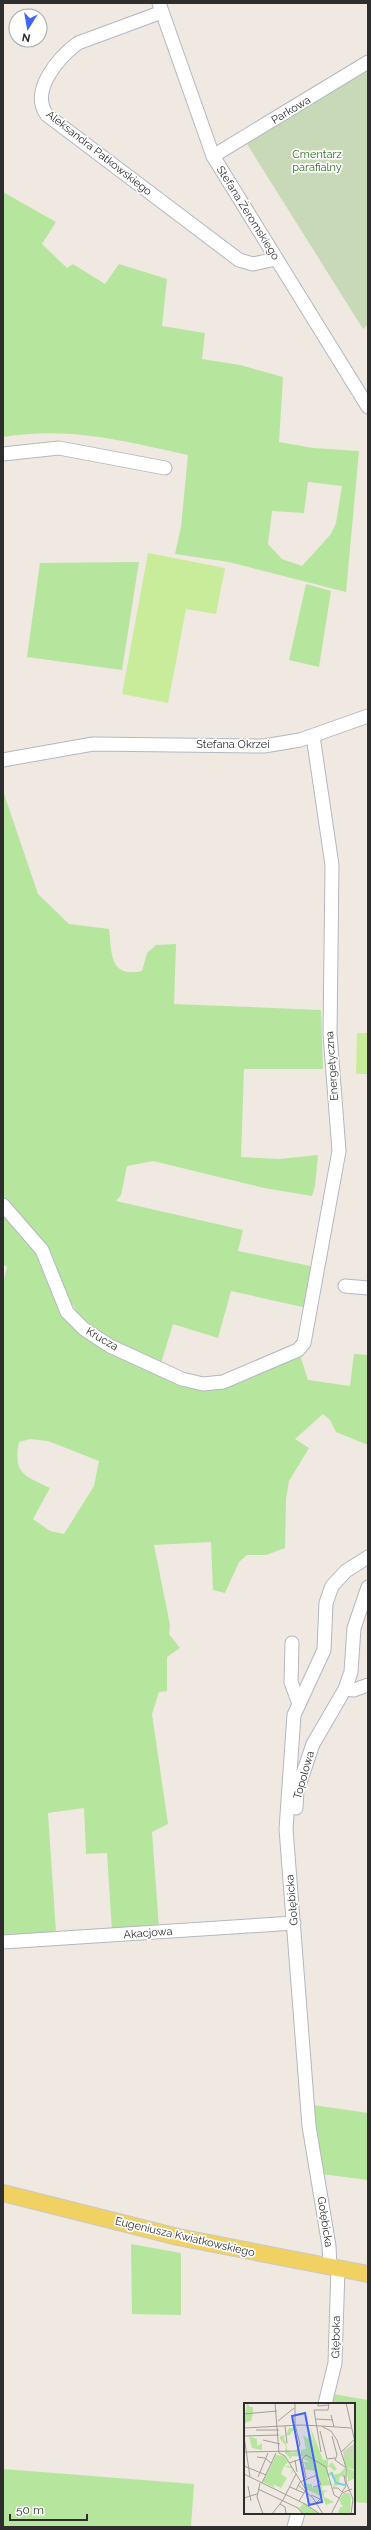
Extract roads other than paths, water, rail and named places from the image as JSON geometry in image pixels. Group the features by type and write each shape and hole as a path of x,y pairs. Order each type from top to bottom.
{"main road":[{"name":"Eugeniusza Kwiatkowskiego","path":"3,2193 166,2234 368,2274"}],"street":[{"name":"Aleksandra Patkowskiego","path":"160,8 78,43 69,50 54,67 42,92 40,100 44,111 239,260 252,264 276,259"},
{"name":"Stefana Żeromskiego","path":"160,8 213,156 368,407"},
{"name":"Parkowa","path":"213,156 368,62"},
{"path":"3,454 65,449 165,468"},
{"name":"Stefana Okrzei","path":"3,760 93,744 264,746 313,736 368,716"},
{"name":"Energetyczna","path":"259,1366 298,1350 304,1343 339,1151 330,1047 332,865 313,736"},
{"name":"Krucza","path":"3,1205 42,1250 67,1312 84,1329 99,1340 192,1383 203,1384 223,1382 259,1366"},
{"path":"345,1286 368,1288"},
{"name":"Gołębicka","path":"334,2268 309,2126 286,1829 294,1716 324,1650 326,1603 332,1586 346,1571 368,1557"},
{"name":"Topolowa","path":"289,1870 298,1791 313,1744 345,1689 351,1672 354,1628 368,1587"},
{"path":"292,1643 291,1682 299,1704"},
{"path":"345,1689 354,1690 368,1685"},
{"name":"Akacjowa","path":"3,1942 294,1923"},
{"name":"Głęboka","path":"325,2403 336,2358 334,2268"},
{"path":"294,2527 298,2514"}],"park label":[{"name":"Cmentarz parafialny","path":"317,160"}]}
